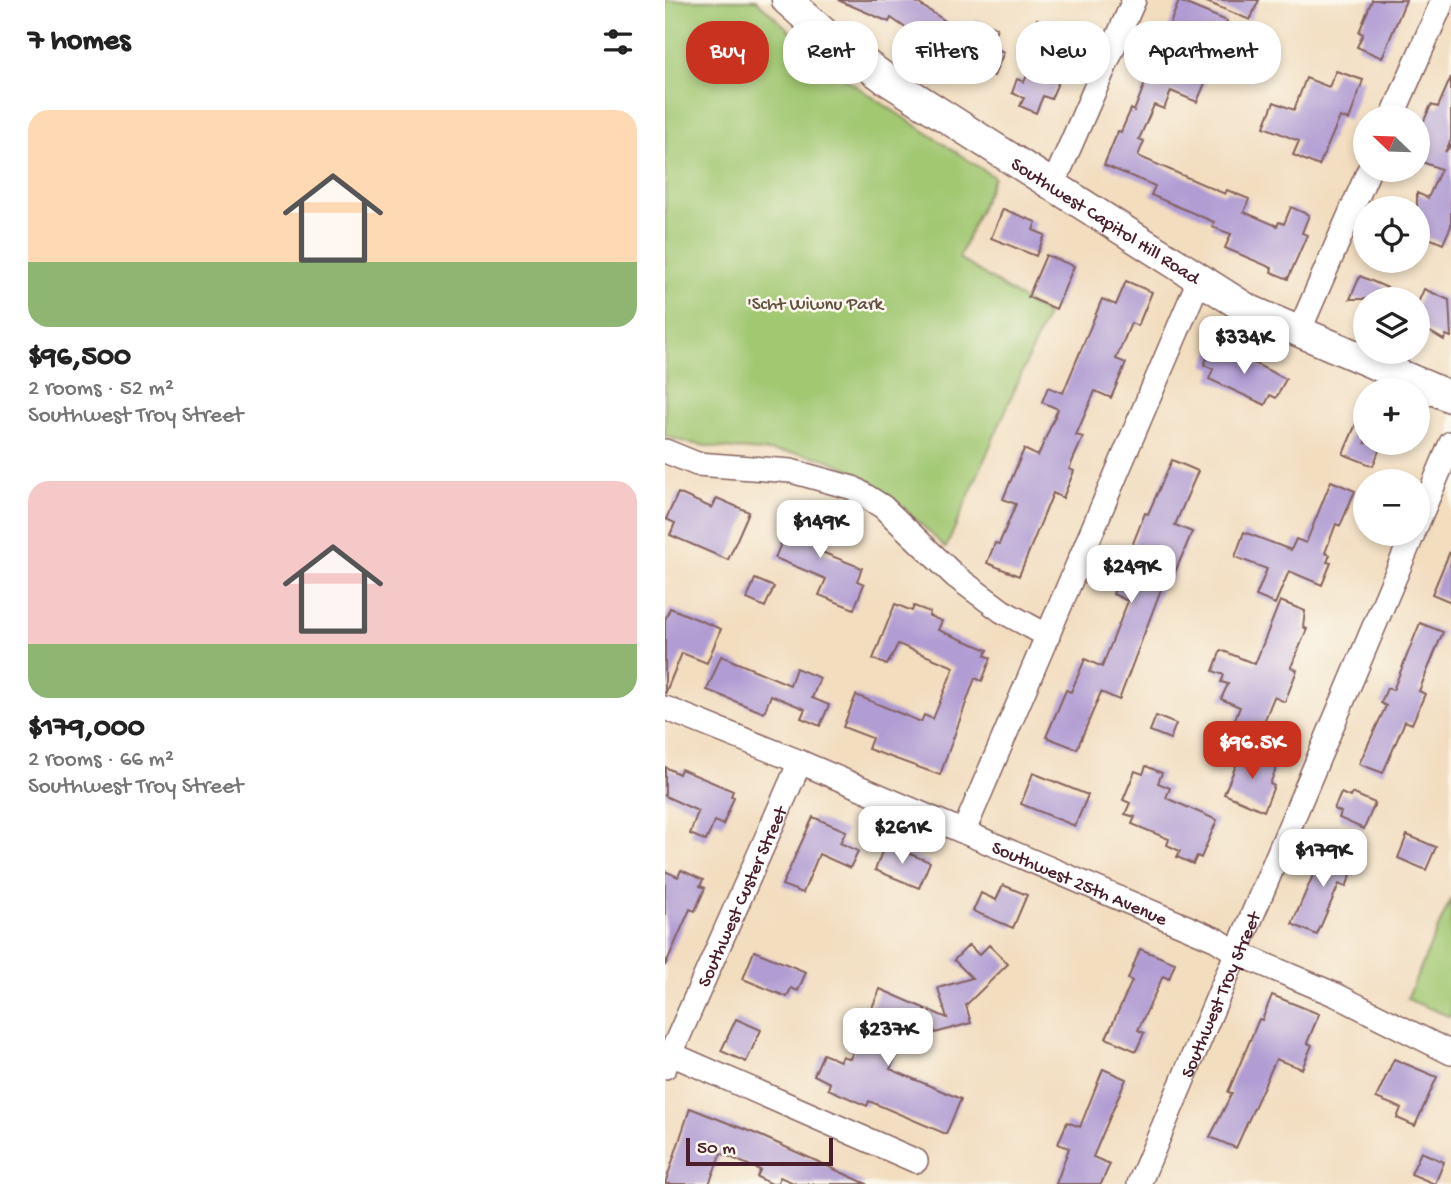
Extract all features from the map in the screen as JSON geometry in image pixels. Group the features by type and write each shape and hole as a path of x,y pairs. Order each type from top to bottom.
{"street":[{"name":"Southwest Capitol Hill Road","path":"787,0 813,10 883,77 1247,309 1298,334 1451,397"},
{"path":"1053,185 1134,0"},
{"path":"1397,105 1443,0"},
{"path":"1298,334 1364,182"},
{"path":"964,831 1199,280"},
{"path":"1430,493 1451,443"},
{"path":"665,451 697,464 791,471 853,488 883,507 964,583 1002,611 1048,636"},
{"name":"Southwest Troy Street","path":"1139,1184 1408,546"},
{"name":"Southwest 25th Avenue","path":"665,708 800,762 1217,940 1237,953 1336,995 1451,1053"},
{"name":"Southwest Custer Street","path":"668,1060 800,762"},
{"path":"668,1060 916,1161"}],"green space":[{"name":"'Scht Wiwnu Park","path":"665,0 756,0 783,25 783,84 853,84 994,177 959,258 1047,315 946,548 878,487 839,464 793,453 713,447 665,436"},
{"path":"1451,898 1451,1017 1407,999"}],"building":[{"path":"838,0 913,0 945,21 895,21 891,18 889,22"},
{"path":"1202,0 1259,0 1250,20"},
{"path":"1372,0 1406,0 1382,58 1357,47 1363,34 1359,32"},
{"path":"1179,1 1227,21 1171,21"},
{"path":"1336,71 1363,80 1349,120 1340,117 1319,166 1293,155 1299,141 1264,127 1274,102 1294,110 1306,78 1329,87"},
{"path":"1451,77 1451,140 1445,152 1451,145 1451,226 1443,244 1430,238 1429,196 1441,169 1430,165 1430,107 1431,105 1438,107"},
{"path":"1016,82 1016,84 1057,84 1051,99 1043,96 1036,113 1020,106 1024,98 1012,93"},
{"path":"1145,84 1205,84 1197,102 1171,91 1164,109 1154,105 1139,139 1144,141 1138,156 1225,194 1227,190 1249,199 1244,212 1277,226 1279,222 1284,224 1291,207 1309,215 1302,233 1307,235 1288,279 1271,272 1272,268 1225,248 1231,234 1212,227 1214,222 1151,195 1155,186 1104,165 1118,131 1121,132 1131,109 1134,111"},
{"path":"1003,209 1036,222 1033,230 1045,235 1036,256 991,238"},
{"path":"1046,255 1074,266 1056,309 1028,297"},
{"path":"1360,276 1385,287 1355,287"},
{"path":"1126,281 1152,292 1138,326 1131,323 1116,359 1126,363 1111,398 1095,391 1076,435 1083,437 1069,469 1074,471 1063,498 1053,493 1019,576 987,563 995,543 999,544 1016,504 1003,499 1024,449 1038,456 1058,409 1042,402 1048,387 1063,393 1102,299 1116,305"},
{"path":"1430,292 1449,300 1451,337 1446,335 1444,340 1430,332"},
{"path":"1221,347 1286,379 1276,398 1270,395 1265,405 1209,379 1213,369 1204,365 1211,349 1219,353"},
{"path":"1353,431 1353,455 1377,455 1373,466 1343,454"},
{"path":"1172,460 1198,471 1175,525 1192,532 1171,582 1165,579 1119,700 1101,692 1077,749 1046,737 1066,690 1071,692 1085,659 1102,667 1128,601 1113,594 1145,513 1148,514"},
{"path":"1331,481 1353,490 1340,526 1336,524 1325,553 1330,555 1327,562 1331,563 1322,585 1289,571 1275,604 1256,596 1267,569 1235,557 1244,532 1291,550 1296,539 1306,543"},
{"path":"678,493 712,508 717,498 749,512 728,560 670,535 675,523 666,519"},
{"path":"795,509 812,516 810,521 828,529 819,551 862,568 857,581 864,584 854,609 819,595 826,579 775,558"},
{"path":"1451,549 1451,602 1432,594"},
{"path":"755,579 774,587 765,607 747,599"},
{"path":"1280,601 1305,611 1303,627 1307,629 1291,667 1297,670 1285,702 1274,697 1253,749 1227,739 1240,707 1221,699 1228,684 1221,682 1224,675 1213,671 1221,650 1255,664"},
{"path":"895,604 912,611 914,606 930,612 929,616 942,621 938,630 988,650 985,655 991,658 982,681 975,678 940,775 868,749 872,738 843,727 856,695 921,722 924,715 933,719 954,667 898,644 887,665 873,659"},
{"path":"670,608 721,629 707,663 682,653 665,694 665,620"},
{"path":"1420,623 1443,632 1419,691 1425,694 1412,724 1405,721 1383,773 1359,764 1386,706 1381,703 1387,688 1393,690"},
{"path":"721,656 790,685 796,668 820,678 812,698 829,705 820,726 801,718 805,709 771,695 764,713 707,690"},
{"path":"1156,716 1176,724 1170,739 1150,731"},
{"path":"1242,751 1277,766 1270,784 1274,786 1264,811 1224,794"},
{"path":"1146,766 1162,773 1158,783 1170,788 1166,798 1217,820 1201,858 1197,856 1193,864 1177,857 1180,851 1167,845 1169,839 1132,824 1135,817 1125,814 1130,803 1123,800 1135,771 1143,774"},
{"path":"665,767 679,774 681,769 733,791 731,796 734,797 723,825 715,821 706,841 690,834 698,811 665,796"},
{"path":"1033,773 1088,795 1075,826 1021,804"},
{"path":"1341,793 1350,797 1352,793 1375,803 1364,829 1339,818 1341,812 1334,809"},
{"path":"813,817 846,831 840,843 858,851 850,868 819,854 803,893 782,885"},
{"path":"1407,835 1436,847 1426,870 1398,858"},
{"path":"885,844 930,862 919,888 875,870"},
{"path":"1325,847 1357,860 1346,887 1339,884 1317,935 1292,924"},
{"path":"681,870 703,880 700,886 705,888 695,911 690,909 665,966 665,871 678,877"},
{"path":"1003,885 1027,895 1013,928 973,911 981,893 996,900"},
{"path":"969,945 979,955 989,945 1008,964 966,1005 971,1023 935,1033 929,1010 947,1018 938,988 972,978 954,960"},
{"path":"1140,949 1175,963 1169,979 1163,976 1138,1030 1144,1033 1136,1051 1106,1038 1132,981 1128,979"},
{"path":"754,951 806,972 798,991 791,988 787,997 743,979"},
{"path":"880,989 926,1009 913,1039 905,1036 890,1069 961,1099 946,1134 869,1101 867,1106 828,1089 830,1083 814,1075 823,1054 840,1061 842,1056 850,1059"},
{"path":"1272,995 1319,1014 1307,1043 1312,1045 1302,1069 1276,1059 1236,1148 1210,1137 1232,1093 1228,1092"},
{"path":"736,1019 761,1030 746,1062 721,1051"},
{"path":"1394,1059 1437,1077 1415,1126 1397,1118 1401,1108 1376,1098"},
{"path":"1103,1069 1126,1079 1093,1157 1110,1164 1101,1184 1056,1184 1069,1148 1058,1144 1067,1122 1080,1127"},
{"path":"690,1108 759,1135 867,1184 796,1184 780,1177 777,1184 772,1184 757,1177 760,1170 721,1153 709,1184 665,1184"},
{"path":"1421,1152 1444,1162 1435,1184 1411,1174"}]}
